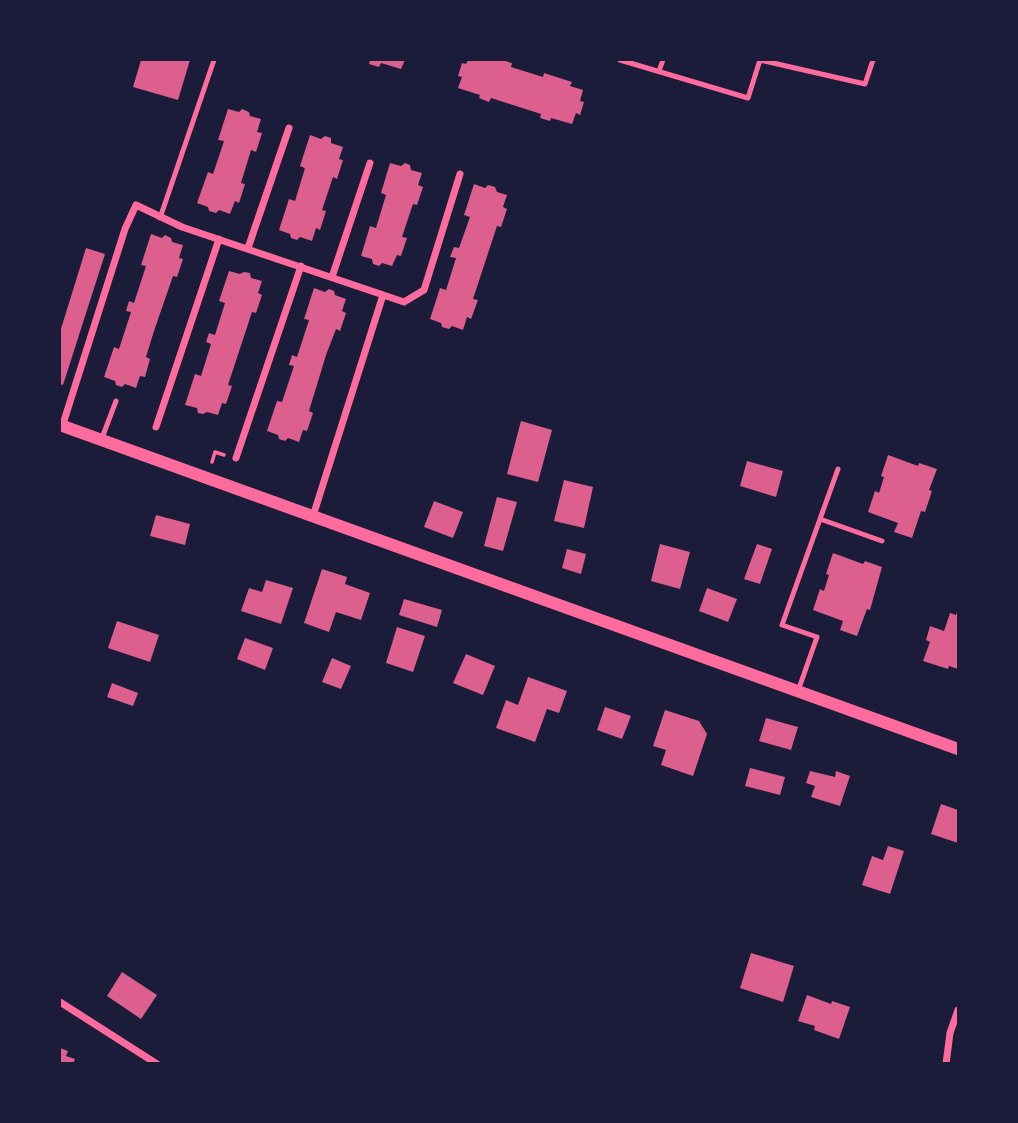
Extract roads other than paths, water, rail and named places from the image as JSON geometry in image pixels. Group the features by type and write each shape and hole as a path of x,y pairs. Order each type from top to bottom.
{"street":[{"path":"248,248 289,128"},
{"path":"332,277 370,163"},
{"path":"460,174 424,290 404,302 160,218 136,205 125,229 61,426 958,749"},
{"path":"156,427 219,239"},
{"path":"236,458 301,266"},
{"path":"313,516 383,295"},
{"path":"60,1002 157,1063"},
{"path":"946,1063 950,1033 958,1010"}],"lane":[{"path":"160,218 214,60"},
{"path":"620,60 748,97 760,60 865,84 873,60"},
{"path":"660,71 663,60"},
{"path":"101,441 116,401"},
{"path":"798,691 817,637 782,625 838,469"},
{"path":"820,519 882,541"}]}
